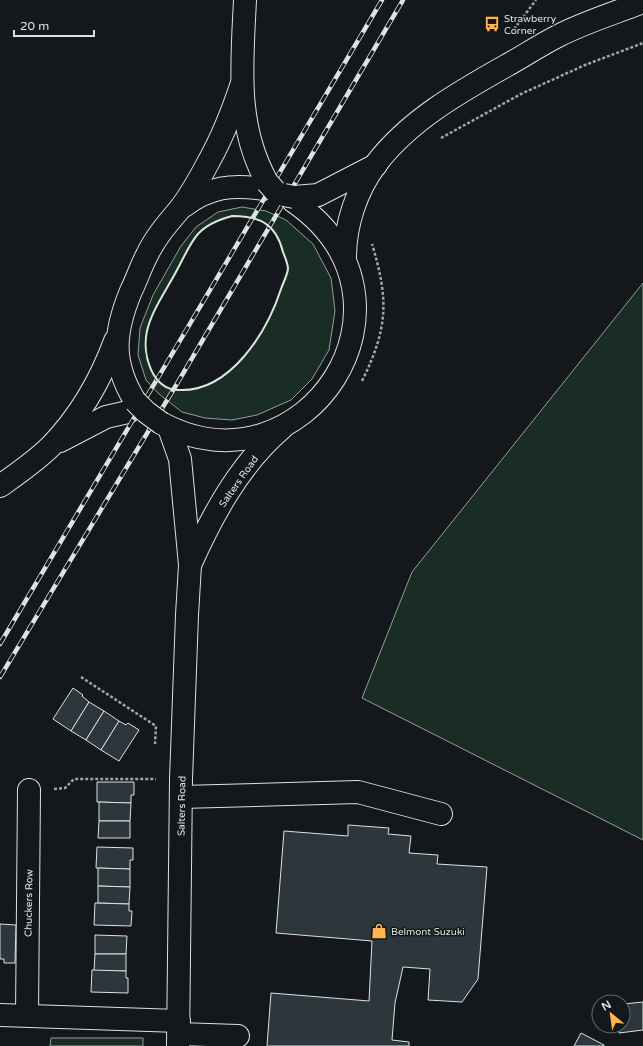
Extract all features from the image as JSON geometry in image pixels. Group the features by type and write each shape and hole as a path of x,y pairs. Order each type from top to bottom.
{"main road":[{"path":"244,0 242,83 251,148 279,192 321,225 345,258"},
{"path":"50,446 106,417 148,415 191,435 215,440 243,439 264,434 286,424 304,412 323,395 339,374 350,347 354,321 354,293 345,258 345,242 351,215 358,196 376,165 404,135 434,109 470,86 559,35 643,2"},
{"path":"0,486 50,446 69,425 101,375 118,334 124,309 147,254 167,224 180,209 209,161 222,135 242,83"},
{"path":"180,209 206,192 224,187 243,185 279,192 318,195 376,165"},
{"name":"Salters Road","path":"118,334 117,352 120,371 127,388 180,459 190,566 186,615 181,788 179,1034"},
{"name":"Salters Road","path":"190,566 204,534 234,483 259,451 286,424"},
{"path":"181,788 358,792 441,814"},
{"name":"Chuckers Row","path":"27,1015 29,790"},
{"path":"0,1015 27,1015 179,1034 238,1036"}],"path":[{"path":"435,140 521,94 585,65 643,43"},
{"path":"360,386 376,354 385,302 380,271 370,240"},
{"path":"81,677 156,726 155,748"},
{"path":"155,771 155,778"},
{"path":"29,790 65,788 74,779 155,778 181,788"}],"green space":[{"path":"242,207 266,211 286,220 313,244 331,278 335,311 329,350 312,379 291,400 257,415 232,420 205,418 182,412 159,394 146,380 138,355 140,328 153,295 181,246 196,227 218,212","holes":["232,216 242,216 259,220 271,228 280,242 288,269 275,306 256,341 244,357 230,371 214,382 197,388 178,390 169,388 155,377 147,359 146,340 149,323 187,251 198,234 209,225"]},
{"path":"643,283 643,840 362,698 412,572"},
{"path":"51,1038 143,1038 143,1046 50,1046"}],"building":[{"path":"73,688 83,695 82,696 89,702 71,731 53,719"},
{"path":"89,702 104,711 86,740 71,731"},
{"path":"104,711 119,721 101,750 86,740"},
{"path":"119,721 126,725 128,723 139,730 119,761 101,750"},
{"path":"97,782 134,782 134,795 131,795 131,803 97,802"},
{"path":"99,802 131,803 130,821 99,821"},
{"path":"99,821 130,821 130,838 98,838"},
{"path":"348,825 389,828 388,834 411,836 409,853 438,855 437,864 487,867 478,979 462,1002 428,1000 430,969 403,967 395,1003 392,1040 409,1042 409,1046 267,1046 271,993 369,1001 372,941 276,933 284,831 348,836"},
{"path":"97,847 133,848 133,860 130,860 130,869 96,868"},
{"path":"98,868 130,869 130,887 98,886"},
{"path":"98,886 130,887 129,904 98,903"},
{"path":"95,903 129,904 129,911 132,911 131,926 94,925"},
{"path":"0,924 16,925 15,963 4,963 4,959 0,959"},
{"path":"95,935 127,936 126,954 95,954"},
{"path":"95,954 126,954 126,971 94,971"},
{"path":"92,970 126,971 126,978 128,978 128,993 91,992"},
{"path":"643,1002 643,1030 631,1032 631,1003"},
{"path":"581,1033 604,1045 604,1046 574,1046"}],"railway":[{"path":"0,644 382,0"},
{"path":"0,677 178,382 403,0"}],"wall":[{"path":"232,216 242,216 259,220 271,228 280,242 287,263 288,269 286,277 275,306 256,341 244,357 230,371 214,382 197,388 178,390 169,388 155,377 147,359 146,340 149,323 156,307 195,238 209,225 232,216"}],"place":[{"name":"Strawberry Corner","path":"492,24"},
{"name":"Belmont Suzuki","path":"379,931"}]}
